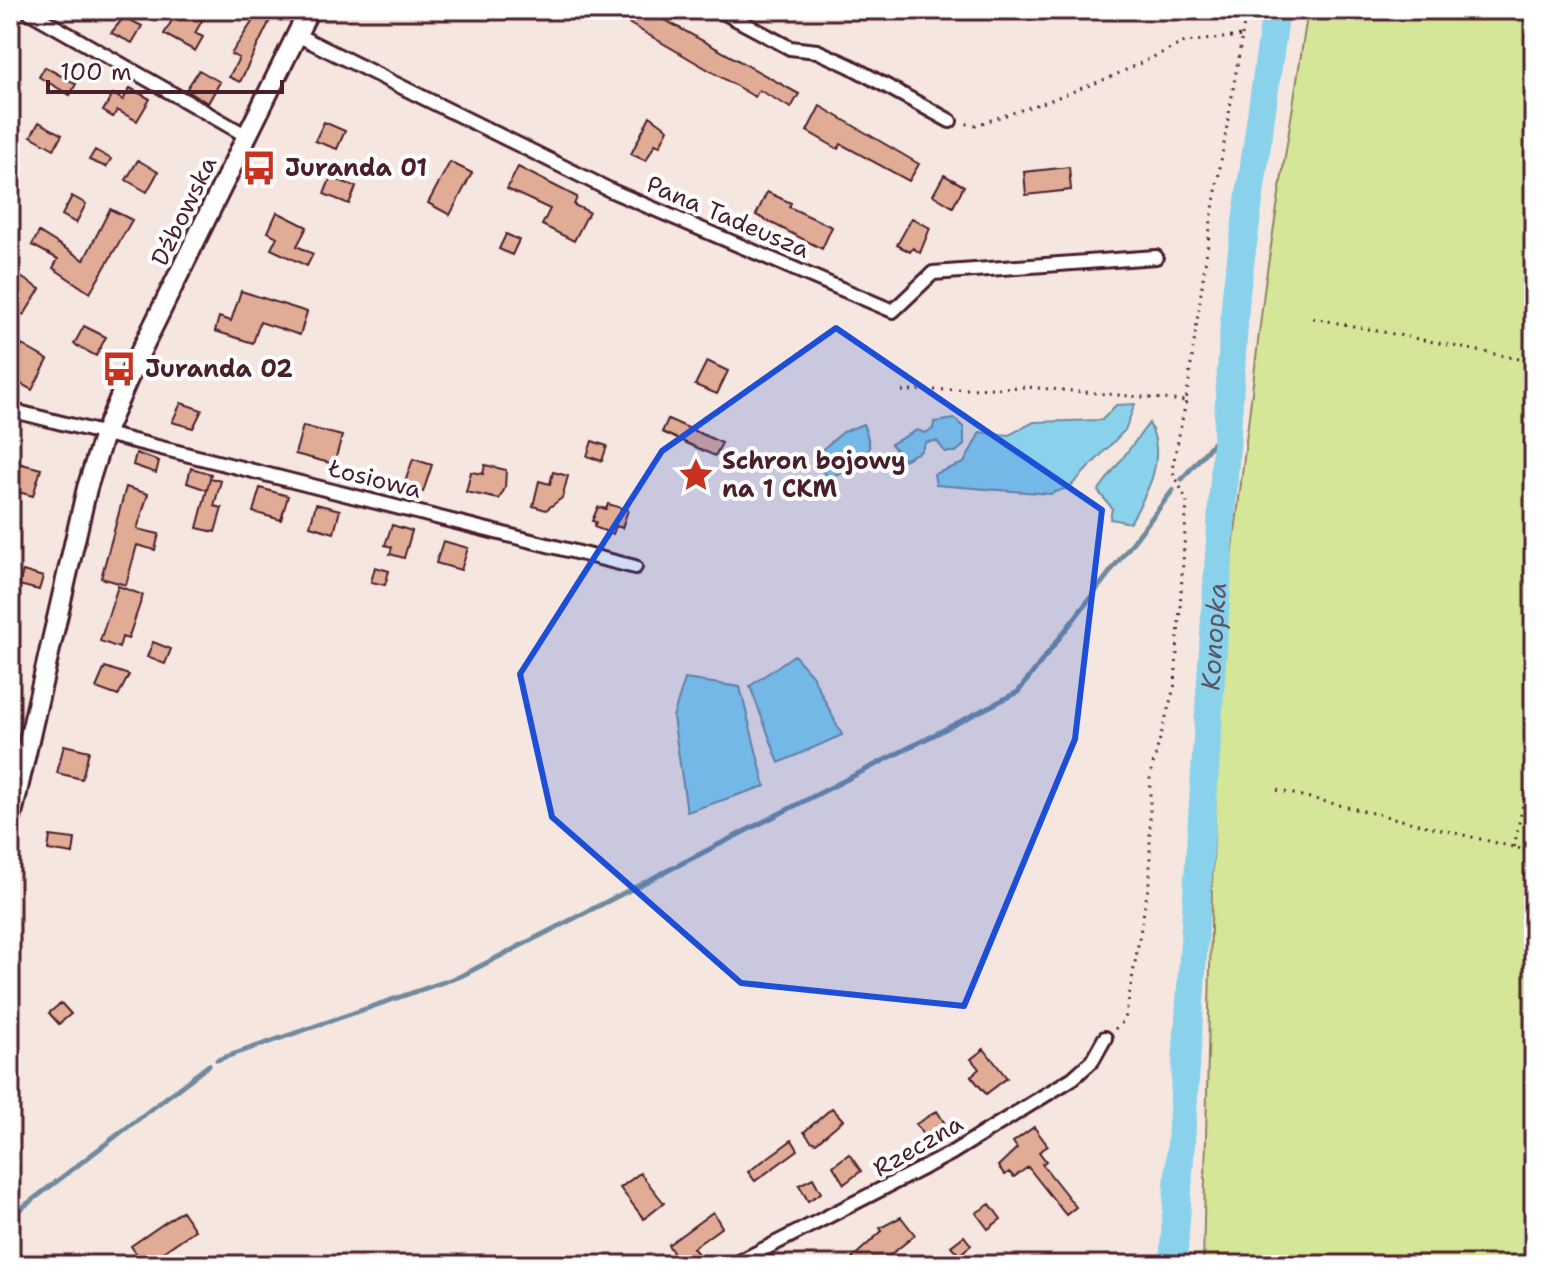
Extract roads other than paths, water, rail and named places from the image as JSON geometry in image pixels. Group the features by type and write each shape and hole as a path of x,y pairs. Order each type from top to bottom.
{"main road":[{"name":"Dźbowska","path":"10,823 87,488 104,434 134,365 309,10"}],"street":[{"path":"26,10 247,136"},
{"path":"721,10 790,48 817,51 850,66 950,121"},
{"name":"Pana Tadeusza","path":"297,35 612,191 893,311 933,273 1156,257"},
{"name":"Łosiowa","path":"10,410 635,567"},
{"name":"Rzeczna","path":"733,1265 950,1154 1073,1078 1092,1061 1105,1038"}],"water":[{"path":"1135,404 1125,430 1070,487 1050,494 936,485 934,474 964,463 980,432 1009,435 1034,422 1102,420 1116,405"},
{"path":"955,419 964,428 964,445 956,452 945,452 937,441 926,442 921,451 904,460 891,444 917,430 925,433 933,429 934,422"},
{"path":"1149,423 1154,436 1156,462 1149,487 1130,523 1110,519 1112,508 1098,491"},
{"path":"863,424 869,448 867,459 859,470 829,476 819,469 817,454 843,432"},
{"path":"794,655 812,675 842,735 779,763 750,686"},
{"path":"685,679 740,687 765,786 687,812 673,717"}],"waterway":[{"name":"Konopka","path":"1173,1265 1236,293 1276,10"},
{"path":"1182,479 1227,427"},
{"path":"217,1060 461,976 1018,692 1173,490"},
{"path":"10,1217 209,1065"}],"place":[{"name":"Juranda 01","path":"259,168"},
{"name":"Juranda 02","path":"119,369"},
{"name":"Schron bojowy na 1 CKM","path":"696,475"}]}
